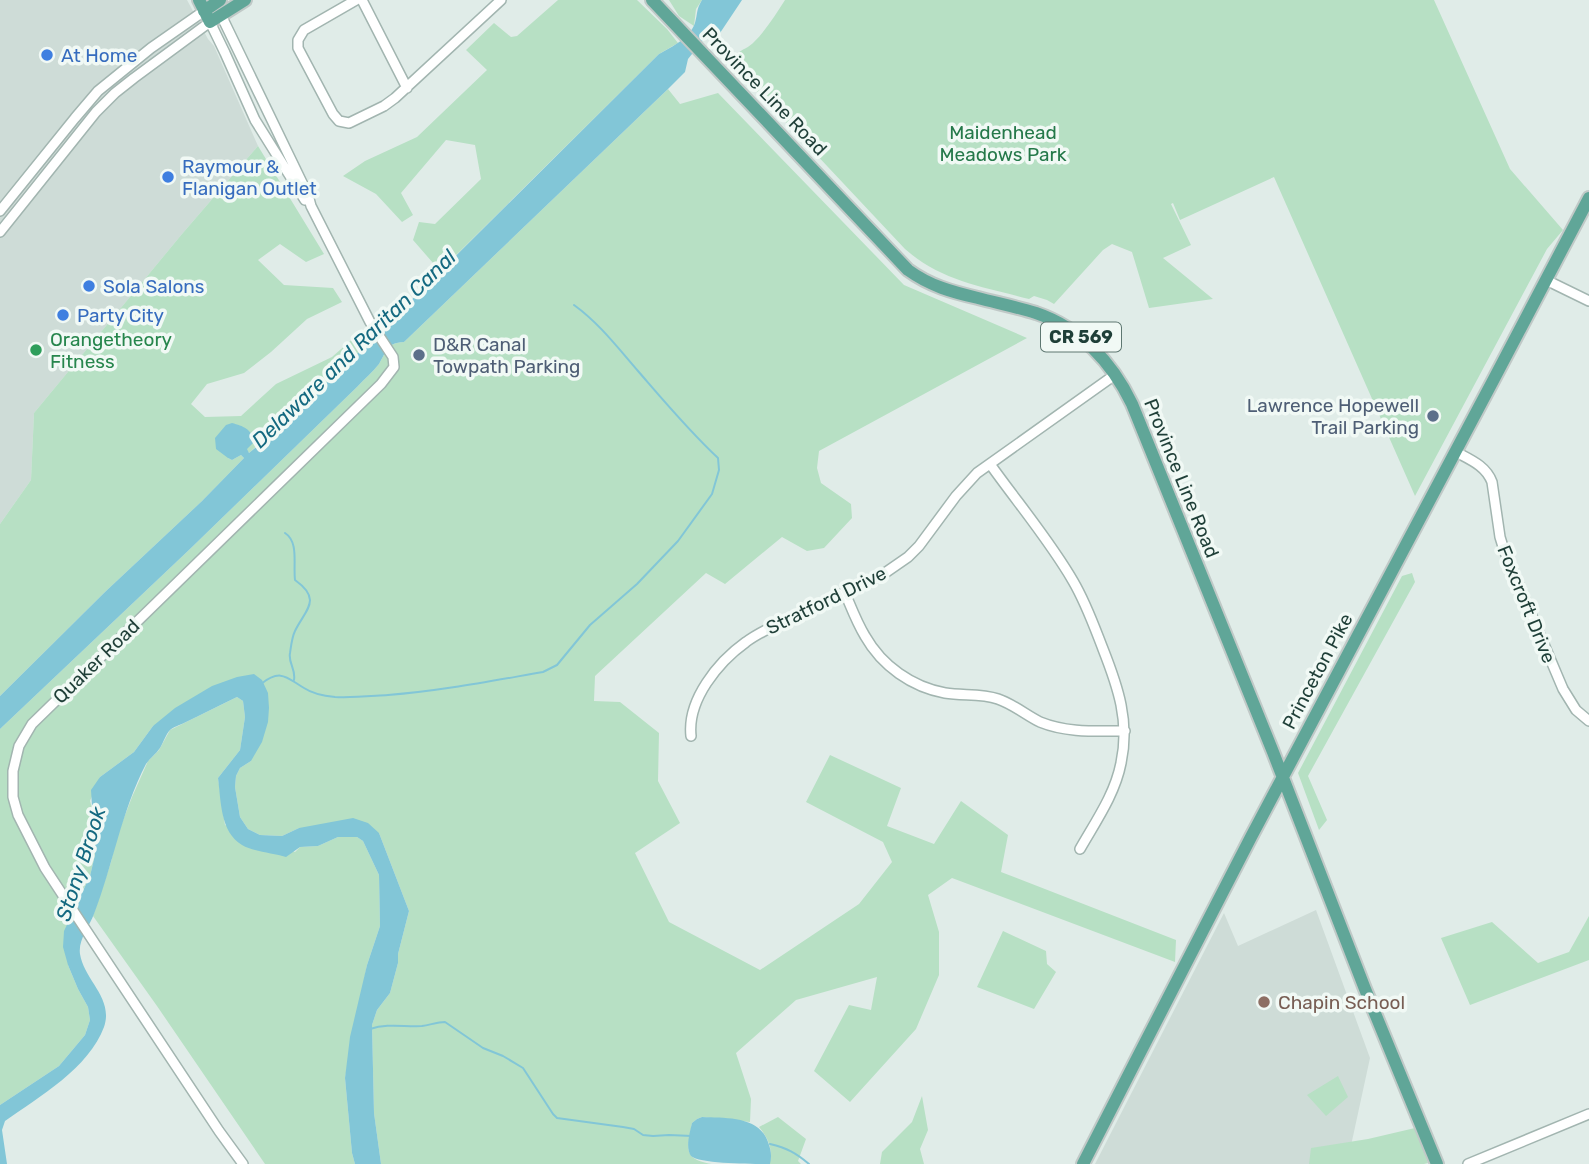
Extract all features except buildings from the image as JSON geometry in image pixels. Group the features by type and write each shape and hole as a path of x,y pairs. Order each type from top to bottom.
{"main road":[{"path":"212,7 244,0"},
{"name":"Province Line Road","path":"652,0 908,270 944,290 1036,313 1052,320 1093,347 1116,374 1132,404 1437,1164"},
{"name":"Princeton Pike","path":"1083,1164 1406,542 1589,198"}],"street":[{"path":"356,0 305,29 295,39 333,114 346,125 384,106 407,88 497,1"},
{"path":"362,0 407,88"},
{"path":"0,211 98,91 151,47 212,7"},
{"path":"0,232 96,112 212,7"},
{"name":"Quaker Road","path":"212,7 308,195 311,206"},
{"name":"Quaker Road","path":"212,7 226,53 255,120 311,206 363,310 391,352 394,368 381,384 42,713 25,734 15,758 12,784 16,808 36,851 93,941 243,1164"},
{"path":"24,181 33,191"},
{"path":"1546,280 1589,301"},
{"name":"Stratford Drive","path":"691,736 691,720 703,690 733,652 759,633 882,575 908,557 929,534 965,485 990,464 1116,374"},
{"name":"Foxcroft Drive","path":"1456,452 1480,466 1489,475 1503,550 1563,689 1576,710 1589,721"},
{"path":"990,464 1061,562 1082,598 1116,680 1123,708 1125,731 1118,777 1080,849"},
{"path":"845,593 863,634 874,650 894,670 918,684 944,693 1000,700 1038,721 1063,729 1125,731"},
{"path":"1468,1164 1589,1114"}],"shaded area":[{"path":"0,0 187,0 214,46 258,146 34,413 31,480 0,524"},
{"name":"Chapin School","path":"1316,910 1370,1058 1347,1164 1095,1164 1224,913 1238,946"}],"green space":[{"path":"558,0 637,0 678,43 659,54 440,271 413,240 419,222 435,224 481,179 475,145 446,140 401,193 413,215 402,222 376,194 343,176 365,161 417,137 487,70 466,50 494,23 511,37 517,36"},
{"path":"669,0 702,0 696,9 694,26 679,16"},
{"name":"Maidenhead Meadows Park","path":"785,0 1434,0 1510,169 1563,230 1547,249 1415,496 1274,177 1180,220 1173,203 1171,204 1191,245 1163,258 1213,299 1149,308 1132,252 1112,244 1103,250 1054,304 1034,296 1029,299 964,282 933,269 905,249 733,66 738,54 758,37"},
{"path":"668,89 680,104 718,93 904,285 1027,338 819,451 817,468 821,483 851,504 852,518 824,548 807,551 782,537 725,584 706,573 595,676 594,701 620,702 659,733 658,781 680,823 635,853 669,922 760,970 859,904 892,862 883,842 806,802 830,755 901,788 887,826 934,844 961,801 1008,835 1001,872 1176,940 1175,962 952,878 928,895 939,932 939,975 916,1029 850,1102 814,1071 849,1005 871,1010 877,977 796,1000 736,1053 751,1099 750,1122 702,1117 692,1123 689,1151 695,1159 712,1164 381,1164 374,1113 372,1025 377,1010 390,993 409,911 379,833 299,828 282,836 260,835 248,829 240,817 236,776 240,768 251,761 262,680 153,726 134,752 100,777 90,801 95,855 90,876 69,919 68,965 88,1007 90,1020 85,1035 59,1066 0,1105 0,729 358,386 377,367 390,346 404,342"},
{"path":"258,146 324,254 306,262 280,244 258,260 284,285 333,288 342,302 307,319 244,373 207,384 191,404 205,417 241,416 276,384 332,357 357,335 369,341 249,453 246,449 228,458 232,460 241,455 244,458 0,696 0,524 31,480 34,413"},
{"path":"1412,573 1415,582 1308,776 1327,820 1319,830 1298,773 1402,576"},
{"path":"237,697 243,701 245,717 240,750 218,778 225,825 295,852 300,847 318,846 338,837 357,837 363,841 379,875 380,926 367,965 345,1078 355,1164 265,1164 93,916 117,836 148,761 159,750 170,730"},
{"path":"1589,916 1589,960 1470,1005 1441,938 1492,922 1538,963 1569,952"},
{"path":"1003,931 1046,951 1047,964 1056,972 1034,1009 977,987"},
{"path":"1338,1076 1348,1097 1326,1116 1307,1095"},
{"path":"922,1096 928,1130 920,1149 924,1164 880,1164 882,1152 912,1122"},
{"path":"778,1117 806,1139 798,1161 801,1164 769,1164 769,1144 759,1127"},
{"path":"1415,1128 1428,1163 1309,1164 1311,1148"}],"water":[{"path":"702,0 742,0 720,33 704,39 688,59 685,72 668,89 404,342 390,346 377,367 358,386 0,729 0,696 244,458 241,455 232,460 216,449 215,438 226,425 232,423 249,431 254,442 247,449 249,453 265,440 357,354 659,54 685,38 693,28"},
{"name":"Stony Brook","path":"254,674 262,680 268,693 268,722 262,742 251,761 240,768 236,776 240,817 248,829 260,835 282,836 299,828 353,818 368,823 379,833 409,911 390,993 377,1010 372,1025 374,1113 381,1164 355,1164 345,1078 350,1037 367,965 380,926 379,875 363,841 357,837 338,837 318,846 300,847 286,857 242,845 229,832 223,815 218,778 240,750 245,717 243,701 237,697 171,729 146,764 130,801 101,895 80,949 83,963 105,1007 104,1027 97,1042 75,1068 47,1092 5,1121 2,1130 7,1164 0,1164 0,1105 59,1066 85,1035 90,1020 88,1007 68,965 63,947 64,931 90,876 95,855 91,790 100,777 134,752 153,726 175,708 212,686"},
{"path":"702,1117 741,1120 757,1127 769,1145 770,1164 716,1162 691,1156 688,1144 692,1123"}],"waterway":[{"path":"261,684 274,676 284,676 319,694 355,697 427,691 543,672 557,665 590,625 637,584 678,541 712,494 719,470 718,458 677,416 608,336 574,305"},
{"path":"285,533 294,548 295,580 308,593 310,599 292,642 290,657 294,680"},
{"path":"370,1029 445,1022 483,1048 523,1068 557,1118 634,1129 643,1135 692,1136"},
{"path":"770,1144 791,1151 809,1164"}],"place":[{"name":"At Home","path":"47,55"},
{"name":"Raymour & Flanigan Outlet","path":"168,177"},
{"name":"Sola Salons","path":"89,286"},
{"name":"Party City","path":"63,315"},
{"name":"Orangetheory Fitness","path":"36,350"},
{"name":"D&R Canal Towpath Parking","path":"419,355"},
{"name":"Lawrence Hopewell Trail Parking","path":"1433,416"},
{"name":"Chapin School","path":"1264,1002"}],"water label":[{"name":"Delaware and Raritan Canal","path":"354,349"}]}
